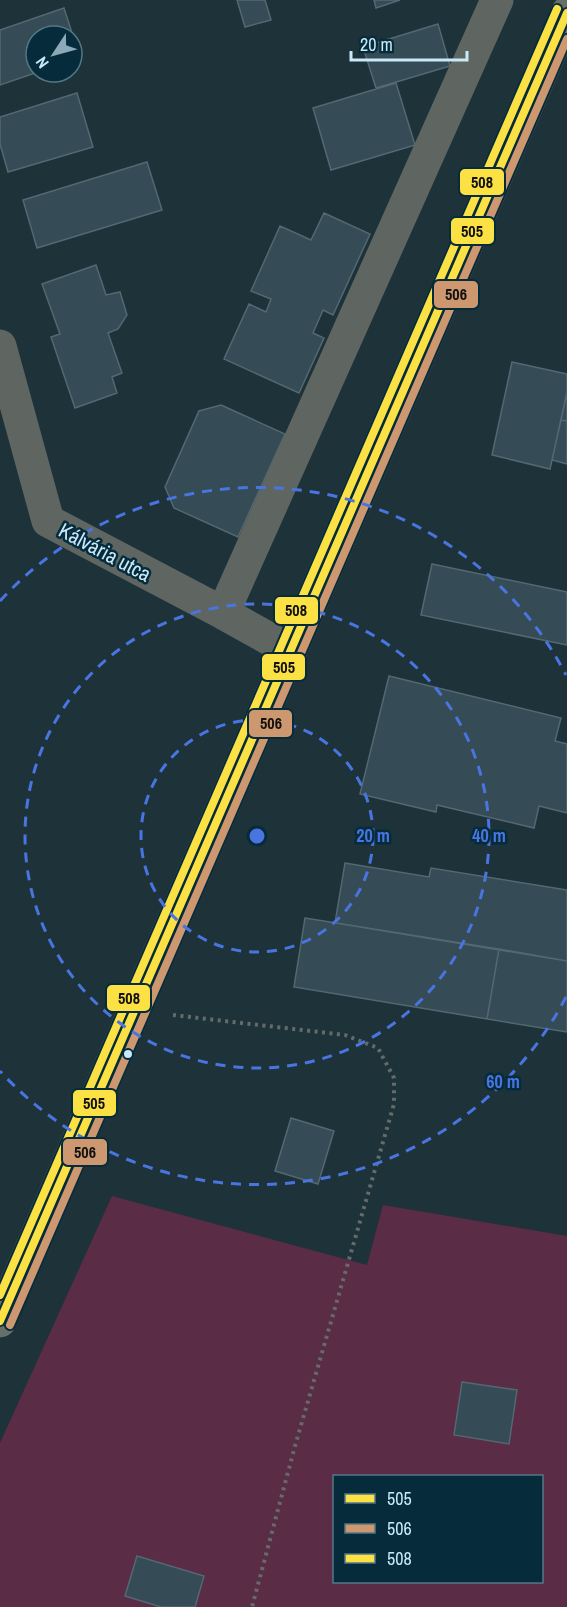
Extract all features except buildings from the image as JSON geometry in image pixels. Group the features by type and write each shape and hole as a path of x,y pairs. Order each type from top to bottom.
{"main road":[{"path":"0,1321 567,13"}],"street":[{"path":"223,613 497,0"},
{"name":"Kálvária utca","path":"0,346 48,521 291,651"}],"path":[{"path":"135,1010 345,1035 378,1048 394,1078 394,1104 295,1446 252,1607"}],"shaded area":[{"path":"112,1196 367,1265 383,1205 567,1236 567,1607 0,1607 0,1443"}],"transit line":[{"name":"508","path":"0,1295 557,9"},
{"name":"505","path":"0,1321 567,13"},
{"name":"506","path":"10,1325 567,39"}]}
